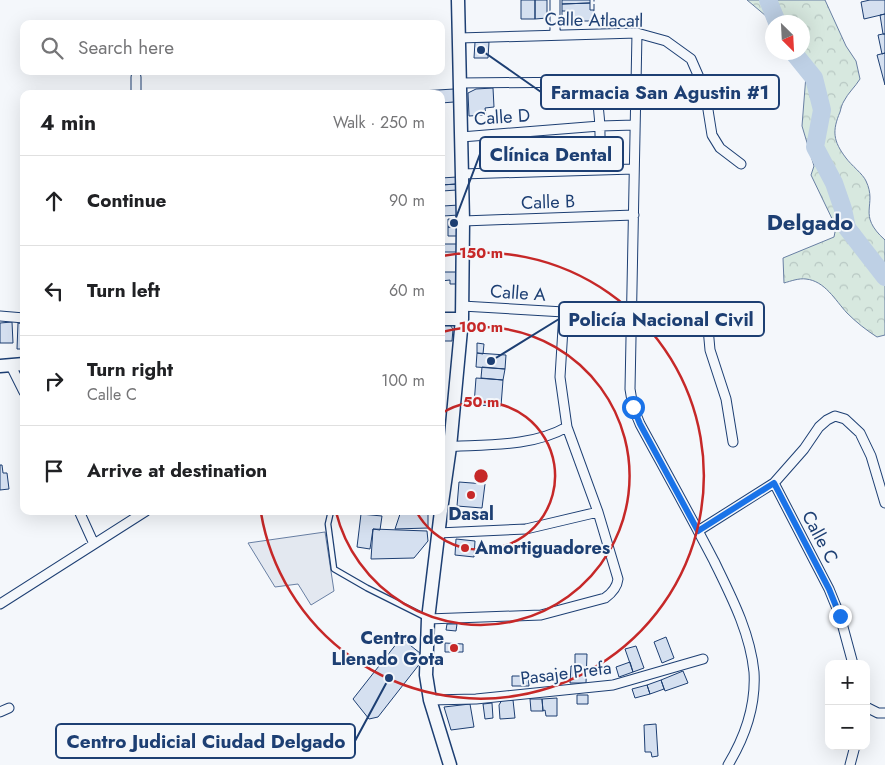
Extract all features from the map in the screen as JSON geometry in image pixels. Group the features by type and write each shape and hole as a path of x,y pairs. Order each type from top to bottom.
{"main road":[{"path":"445,447 462,312 463,221 458,0"},
{"path":"445,317 462,312"},
{"path":"440,515 428,619 426,675 430,700 450,765"}],"street":[{"path":"555,0 555,35"},
{"name":"Calle Atlacatl","path":"459,38 637,33 666,41 691,59 706,91 712,135 720,148 741,164"},
{"path":"637,33 630,389 633,407 640,424 739,612 748,645 754,672 753,697 748,725 728,765"},
{"path":"136,77 136,90"},
{"path":"459,83 592,82 595,88 600,126 600,170"},
{"name":"Calle D","path":"461,137 635,125"},
{"path":"462,174 634,169"},
{"name":"Calle B","path":"463,221 634,215"},
{"name":"Calle A","path":"462,312 564,312 707,317 736,315 750,308"},
{"path":"428,619 541,615 604,598 611,594 617,586 618,579 598,512 567,427 560,378 564,312"},
{"path":"0,316 20,318"},
{"path":"707,317 710,350 726,399 733,442"},
{"path":"12,365 20,383"},
{"path":"698,531 774,483 804,449 820,427 827,420 836,416 844,419 860,433 871,456 885,503"},
{"path":"445,447 486,445 538,439 567,427"},
{"name":"Calle C","path":"774,483 829,589 840,616 852,660"},
{"path":"438,532 526,529 598,512"},
{"path":"81,515 94,544"},
{"path":"0,604 140,515"},
{"name":"Pasaje Prefa","path":"430,700 476,699 613,685 704,658"},
{"path":"0,712 10,708"},
{"path":"870,709 885,713"},
{"path":"850,765 854,750"}],"lane":[{"path":"330,515 328,524 334,569 428,619"}],"green space":[{"path":"747,0 825,0 846,46 856,61 860,79 843,103 836,125 835,136 838,146 848,161 866,181 870,197 869,216 871,223 885,240 885,335 877,337 861,326 819,283 803,279 784,283 783,258 834,237 836,227 811,175 814,166 802,126 806,75 794,60 810,60 810,15 765,15"}],"shaded area":[{"path":"325,532 334,591 311,605 298,584 275,587 248,543"}],"building":[{"path":"521,0 535,0 535,19 521,19"},
{"path":"535,0 547,0 547,18 535,19"},
{"path":"562,0 590,0 590,3 562,4"},
{"path":"885,0 885,14 864,19 861,2"},
{"path":"590,3 590,10 594,10 594,21 570,21 570,18 567,18 567,11 562,11 562,4"},
{"path":"885,14 885,34 883,34 880,15"},
{"path":"885,34 885,53 882,54 878,35"},
{"path":"475,42 489,42 488,58 474,58"},
{"path":"885,53 885,85 877,55"},
{"path":"493,88 494,107 485,108 486,115 469,116 468,93 476,89"},
{"path":"454,89 454,102 445,103 445,90 438,90"},
{"path":"457,177 457,184 445,185 445,178"},
{"path":"457,184 457,190 445,191 445,185"},
{"path":"459,205 459,215 445,216 445,206"},
{"path":"448,219 460,220 460,228 448,227"},
{"path":"448,227 460,228 459,236 448,236"},
{"path":"445,244 459,244 459,252 445,252"},
{"path":"445,272 458,272 458,284 450,284 450,280 445,281"},
{"path":"12,322 13,343 0,343 0,323"},
{"path":"18,323 20,323 20,349 17,349"},
{"path":"445,324 450,325 453,329 452,341 445,341"},
{"path":"477,343 484,344 483,354 477,353"},
{"path":"477,353 506,355 505,369 476,367"},
{"path":"482,367 505,369 503,380 481,378"},
{"path":"476,378 503,380 501,406 474,405"},
{"path":"0,465 2,465 3,473 7,473 9,489 0,490"},
{"name":"Dasal","path":"459,482 485,484 482,508 457,506"},
{"path":"361,515 382,516 380,530 373,529 370,549 357,547"},
{"path":"400,515 428,515 428,528 395,529"},
{"path":"373,529 427,531 428,541 414,558 371,559"},
{"name":"Amortiguadores","path":"456,539 475,541 474,557 455,555"},
{"path":"447,624 457,624 456,631 446,630"},
{"path":"666,637 674,658 662,663 654,642"},
{"path":"401,638 425,657 378,717 369,719 353,699"},
{"name":"Centro de Llenado Gota","path":"445,643 463,644 463,652 445,652"},
{"path":"636,646 644,668 633,672 625,649"},
{"path":"575,654 587,654 586,683 570,683 571,666 575,666"},
{"path":"630,662 633,672 619,677 616,667"},
{"path":"683,671 688,683 665,691 661,680"},
{"path":"512,676 528,676 529,686 512,686"},
{"path":"661,680 664,689 650,694 647,685"},
{"path":"647,685 650,694 635,698 632,689"},
{"path":"577,695 588,695 588,704 577,704"},
{"path":"557,698 557,716 546,716 545,710 543,711 542,699"},
{"path":"530,699 542,699 543,711 531,711"},
{"path":"502,700 513,700 515,718 500,719 499,705"},
{"path":"492,703 493,718 485,719 483,704"},
{"path":"470,704 474,727 451,730 444,707"},
{"path":"656,724 658,756 652,757 651,752 645,752 644,725"}],"waterway":[{"path":"768,0 774,15"},
{"path":"799,60 814,78 822,110 815,147 834,183 847,228 885,277"}],"fence":[{"path":"594,0 594,10"},
{"path":"562,11 562,22 570,21"}],"place":[{"name":"Farmacia San Agustin #1","path":"481,50"},
{"name":"Clínica Dental","path":"454,223"},
{"name":"Policía Nacional Civil","path":"491,361"},
{"name":"Dasal","path":"471,495"},
{"name":"Amortiguadores","path":"465,548"},
{"name":"Centro de Llenado Gota","path":"454,648"},
{"name":"Centro Judicial Ciudad Delgado","path":"389,678"}],"district":[{"name":"Delgado","path":"810,222"}],"route":[{"path":"633,407 640,424 698,531 774,483 829,589 840,616"}]}
